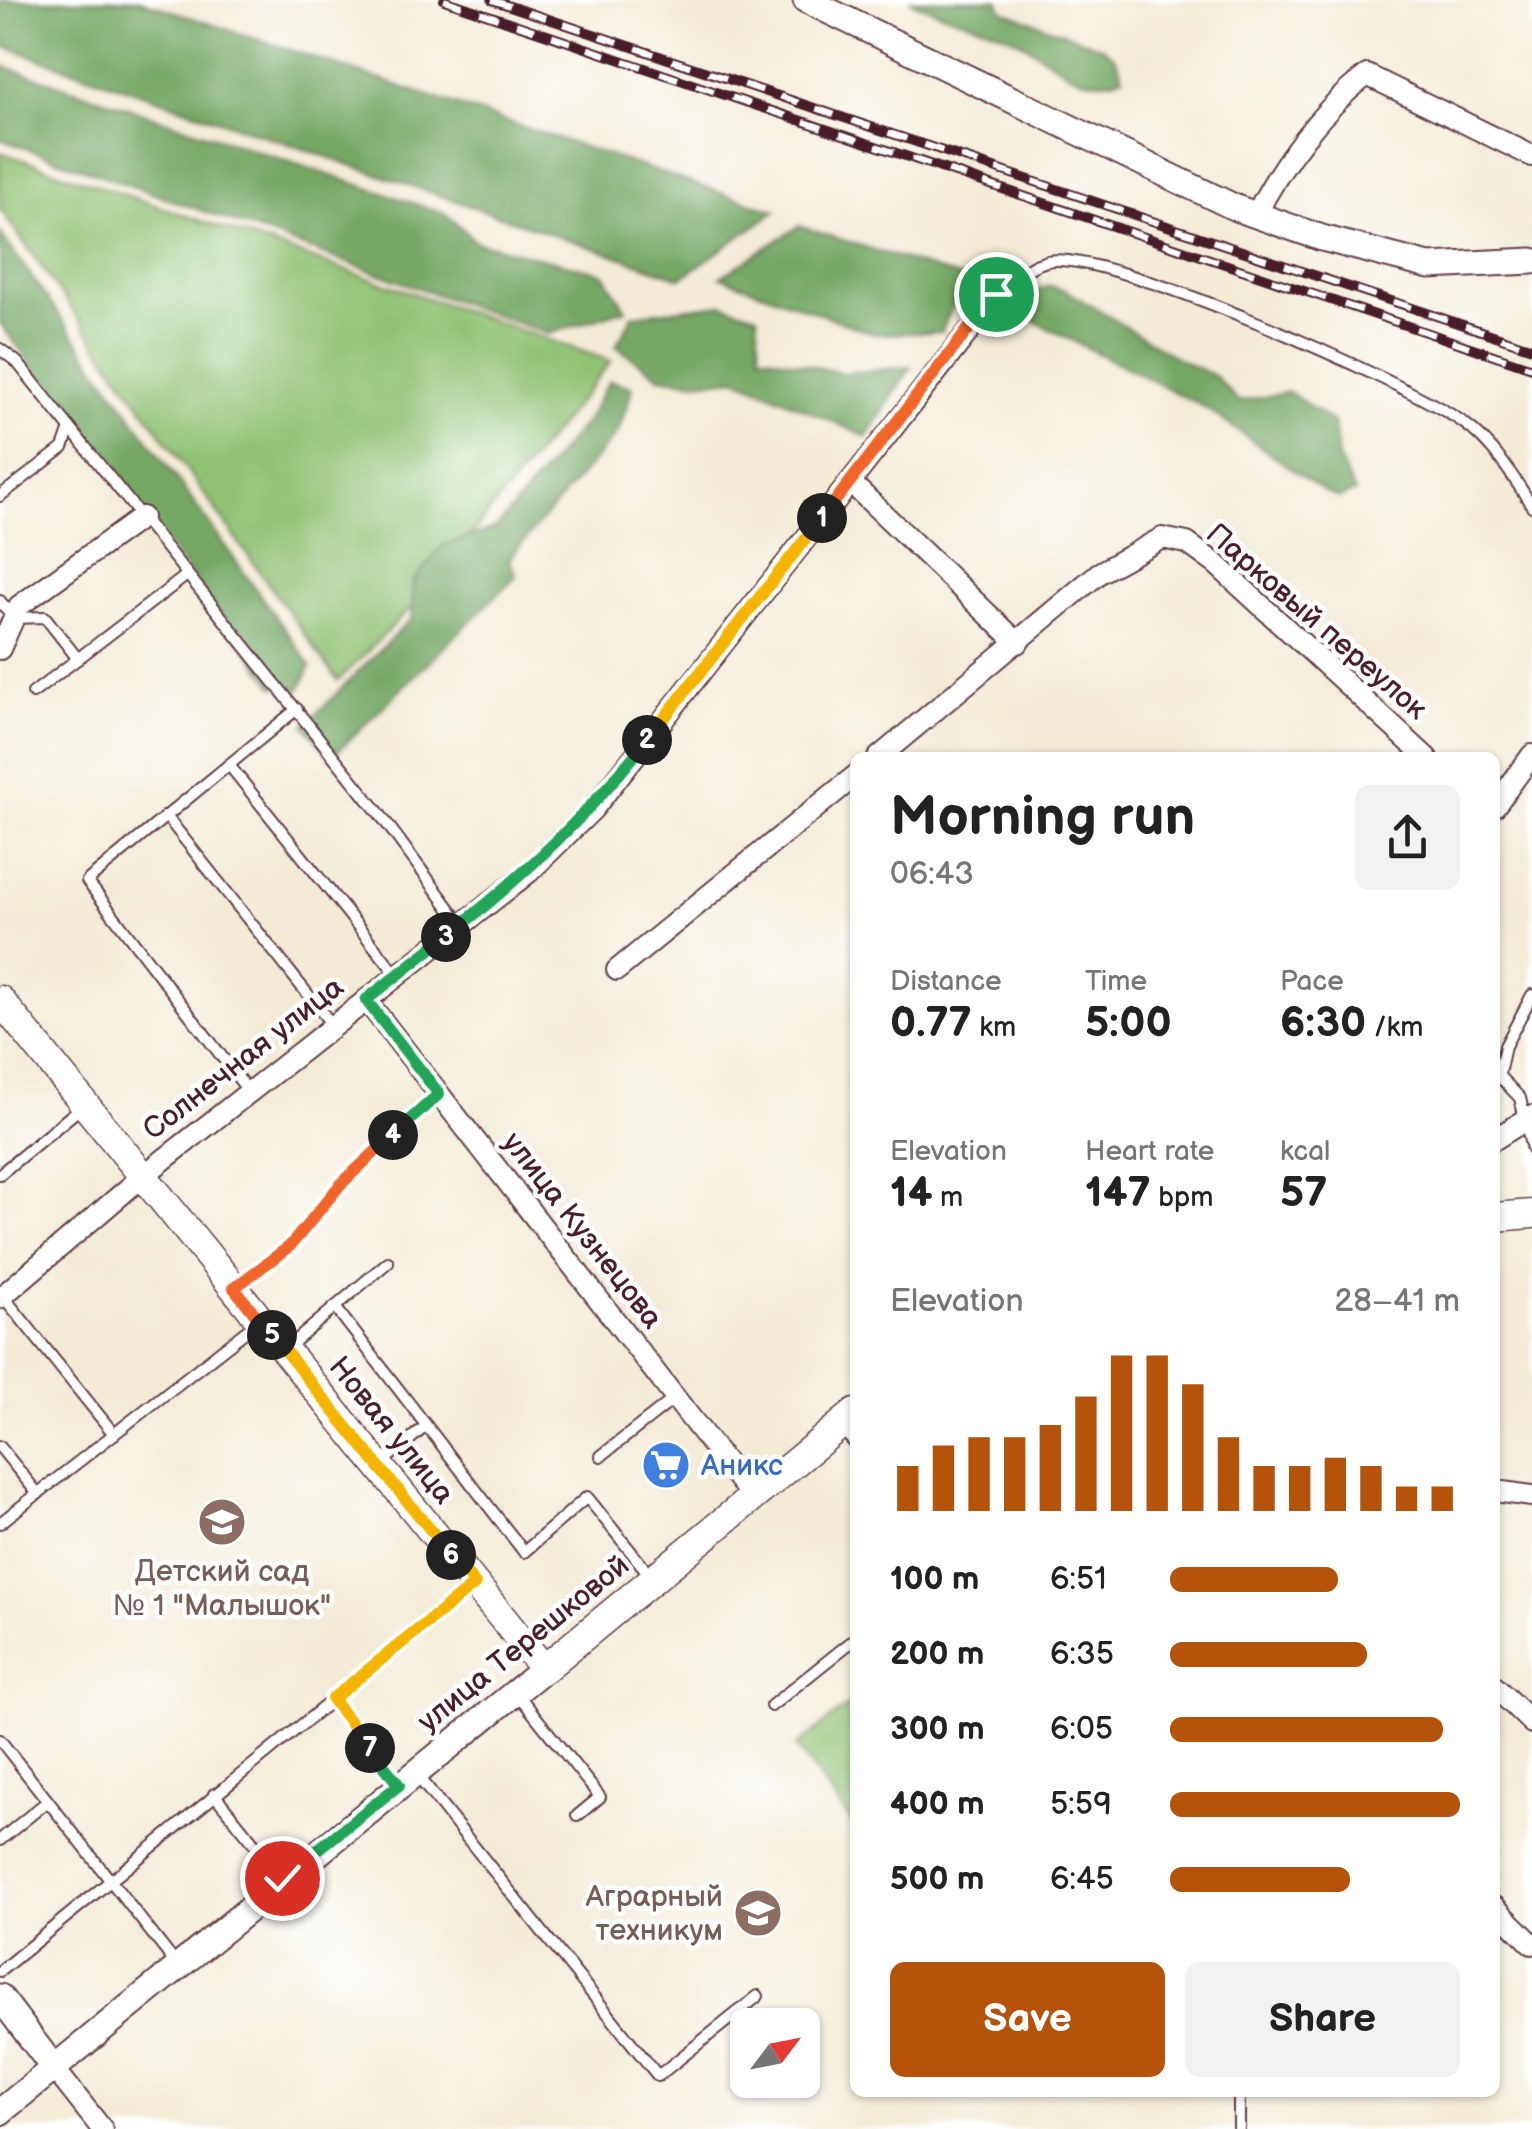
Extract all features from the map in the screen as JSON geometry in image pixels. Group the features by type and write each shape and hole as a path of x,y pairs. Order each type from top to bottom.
{"main road":[{"name":"Новая улица","path":"0,1000 544,1669"},
{"path":"1500,1217 1532,1214"},
{"name":"улица Терешковой","path":"544,1669 753,1498 850,1428"}],"street":[{"path":"806,0 1256,215 1322,238 1429,266 1532,261"},
{"path":"1256,215 1270,187 1342,94 1367,74 1532,156"},
{"path":"969,332 850,482 1018,643"},
{"name":"Солнечная улица","path":"1,1297 142,1176 529,872 592,809 850,482"},
{"path":"0,649 19,606 142,517"},
{"name":"Парковый переулок","path":"885,752 1099,574 1162,538 1187,543 1324,660 1420,752"},
{"path":"1500,799 1532,756"},
{"path":"617,970 850,780"},
{"name":"улица Кузнецова","path":"366,1000 753,1498"},
{"path":"1500,1136 1529,1117"},
{"path":"1500,1491 1526,1494"},
{"name":"улица Терешковой","path":"0,2112 176,1964 544,1669"},
{"path":"1500,1692 1532,1723"},
{"path":"1500,1913 1532,1944"},
{"path":"0,1998 102,2129"}],"lane":[{"path":"969,332 996,294 1046,262 1080,260 1124,272 1364,368 1465,424 1498,456 1532,506"},
{"path":"0,349 18,362 296,709 462,925"},
{"path":"0,496 63,448 70,428"},
{"path":"33,693 188,574"},
{"path":"0,600 14,618 44,618 78,659"},
{"path":"250,1092 87,881 296,709"},
{"path":"229,764 398,975"},
{"path":"166,816 333,1026"},
{"path":"1500,1063 1532,995"},
{"path":"1500,1076 1520,1098 1529,1117 1532,1150"},
{"path":"234,1288 290,1246 340,1185 439,1094"},
{"path":"0,1157 4,1171 85,1104"},
{"path":"285,1350 388,1262"},
{"path":"1,1297 114,1434"},
{"path":"335,1307 524,1552 587,1497 653,1579"},
{"path":"0,1524 260,1320"},
{"path":"602,1456 676,1398"},
{"path":"378,1465 426,1426"},
{"path":"0,1447 38,1494"},
{"path":"0,1971 475,1584"},
{"path":"771,1706 850,1643"},
{"path":"516,1691 600,1797 577,1816"},
{"path":"332,1699 407,1779 658,2076 758,1996"},
{"path":"0,1740 176,1964"},
{"path":"214,1794 282,1878"},
{"path":"0,1840 48,1802"},
{"path":"1240,2097 1240,2129"}],"green space":[{"path":"0,0 139,0 776,211 681,278 0,45"},
{"path":"909,0 998,0 1003,11 1102,47 1115,57 1123,76 1107,81 1078,77 1011,37"},
{"path":"0,65 446,214 476,242 603,273 626,309 548,334 0,139"},
{"path":"0,152 611,361 422,596 338,681 0,209"},
{"path":"799,226 965,279 941,332 874,334 721,277"},
{"path":"0,233 311,666 299,690 274,686 0,323"},
{"path":"1050,286 1065,290 1180,360 1215,376 1239,402 1289,392 1334,423 1338,458 1355,492 1339,498 1323,491 1204,407 1036,322 1028,307 1033,291"},
{"path":"722,304 757,315 760,354 843,373 911,367 867,437 736,378 697,382 660,377 616,346 633,315"},
{"path":"609,381 633,387 618,432 509,559 516,576 331,758 305,725 412,618 413,582 442,546 496,528 587,420"},
{"path":"850,1704 850,1820 796,1746"}],"railway":[{"path":"444,0 1532,368"},
{"path":"492,0 1532,348"}],"place":[{"name":"Аникс","path":"666,1465"},
{"name":"Детский сад № 1 \"Малышок\"","path":"222,1522"},
{"name":"Аграрный техникум","path":"758,1913"}],"route":[{"path":"282,1878 399,1785 332,1699 475,1584 234,1288 290,1246 316,1220 340,1185 439,1094 366,1000 529,872 592,809 996,294"}]}
